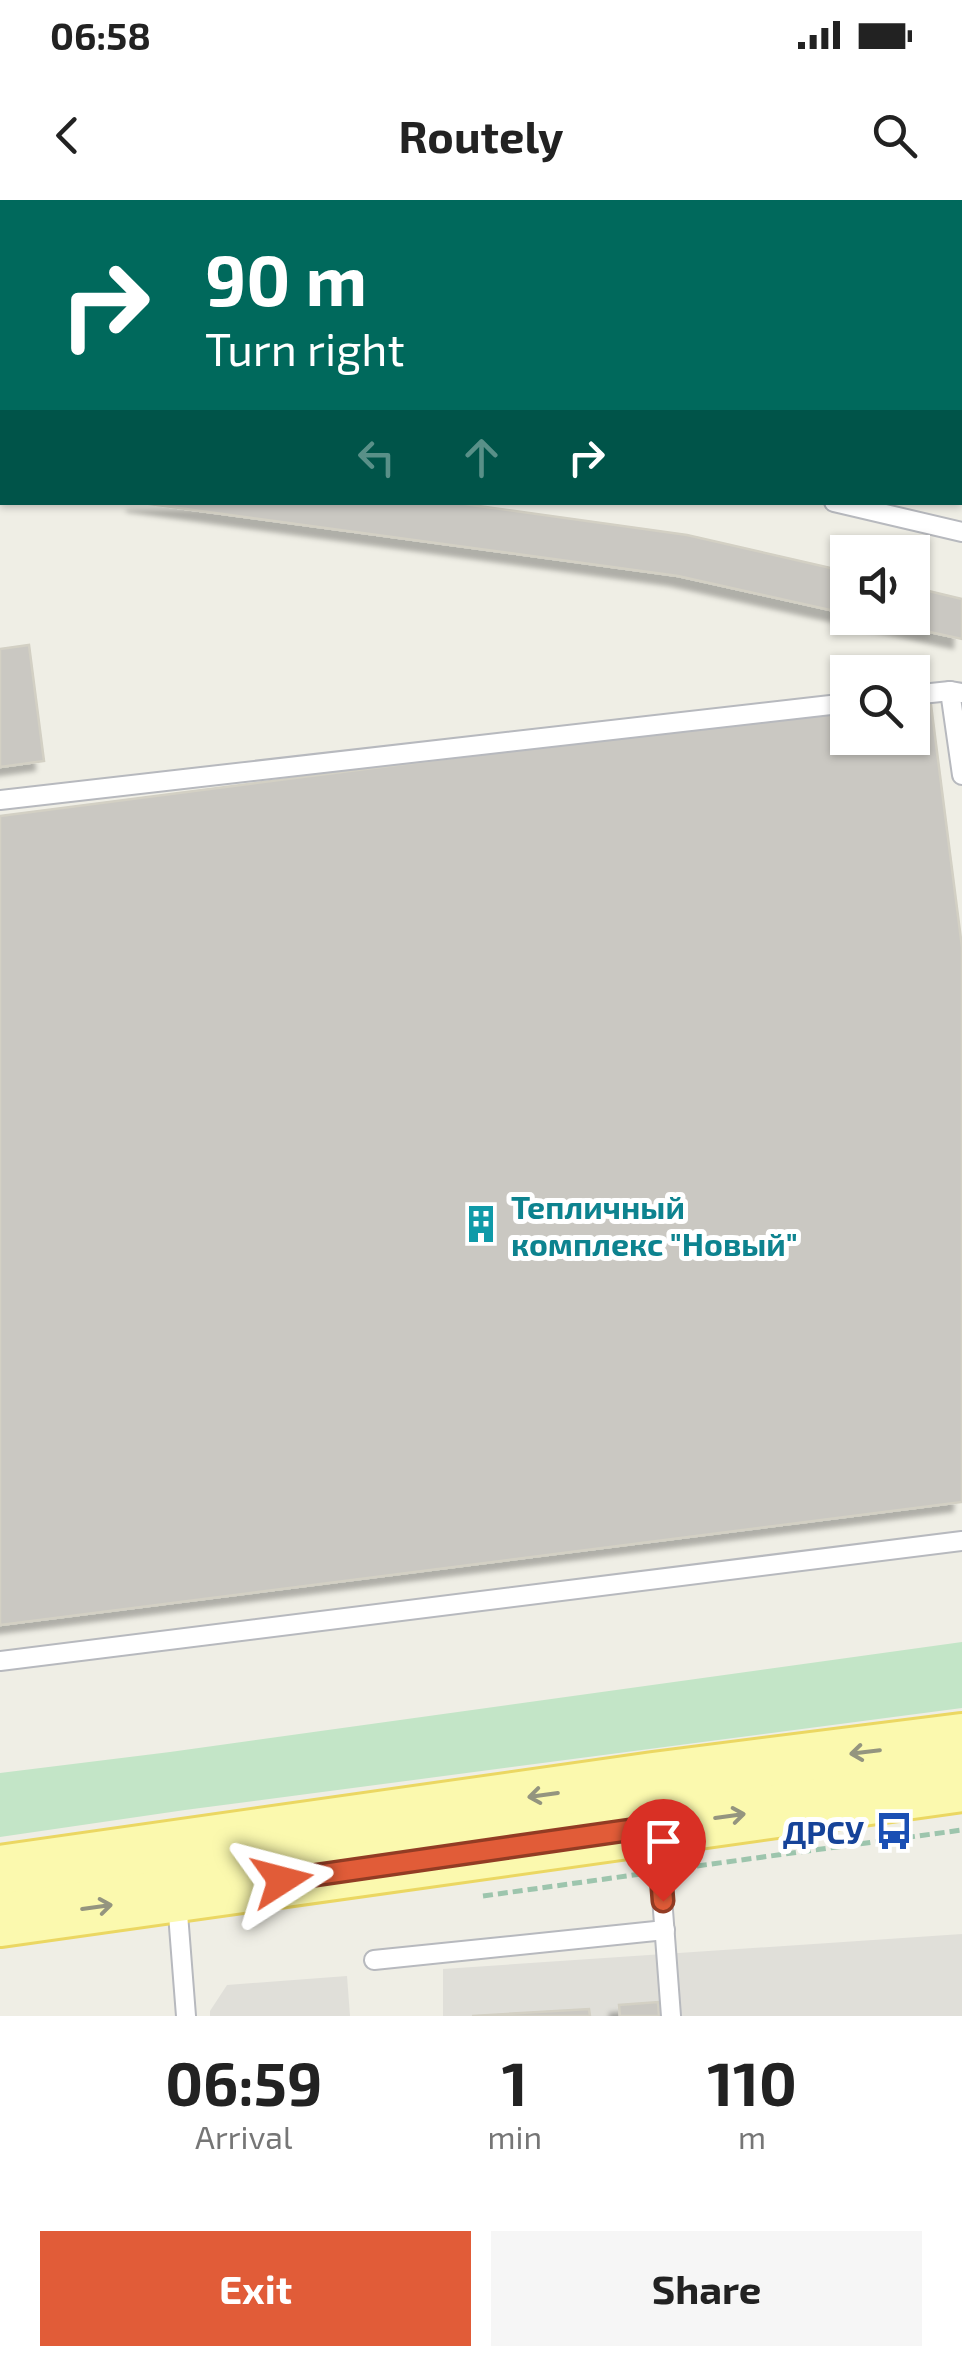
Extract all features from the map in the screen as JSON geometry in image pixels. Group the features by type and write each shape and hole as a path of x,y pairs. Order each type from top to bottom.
{"main road":[{"path":"0,1872 654,1779 962,1740"},
{"path":"0,1920 177,1896 659,1848 962,1785"}],"lane":[{"path":"847,505 962,532"},
{"path":"930,694 956,692 962,775"},
{"path":"0,800 830,705"},
{"path":"0,1661 962,1541"},
{"path":"659,1848 671,2016"},
{"path":"177,1896 186,2016"},
{"path":"374,1960 665,1930"}],"path":[{"path":"468,1898 659,1848 962,1830"}],"shaded area":[{"path":"962,1934 962,2016 443,2016 443,1969"},
{"path":"347,1976 350,2016 210,2016 227,1985"}],"green space":[{"path":"962,1642 962,1708 0,1837 0,1773"}],"building":[{"path":"157,505 472,505 687,535 830,568 830,610 678,576"},
{"path":"930,591 962,599 962,639 930,632"},
{"path":"29,645 44,761 0,767 0,649"},
{"name":"Тепличный комплекс \"Новый\"","path":"930,697 962,947 962,1502 0,1625 0,816 830,709 830,755 930,755"},
{"path":"658,2002 659,2016 620,2016 619,2005"},
{"path":"589,2009 590,2016 472,2016"}],"place":[{"name":"Тепличный комплекс \"Новый\"","path":"481,1224"},
{"name":"ДРСУ","path":"894,1831"}],"route":[{"path":"282,1880 657,1826 663,1901"}]}
